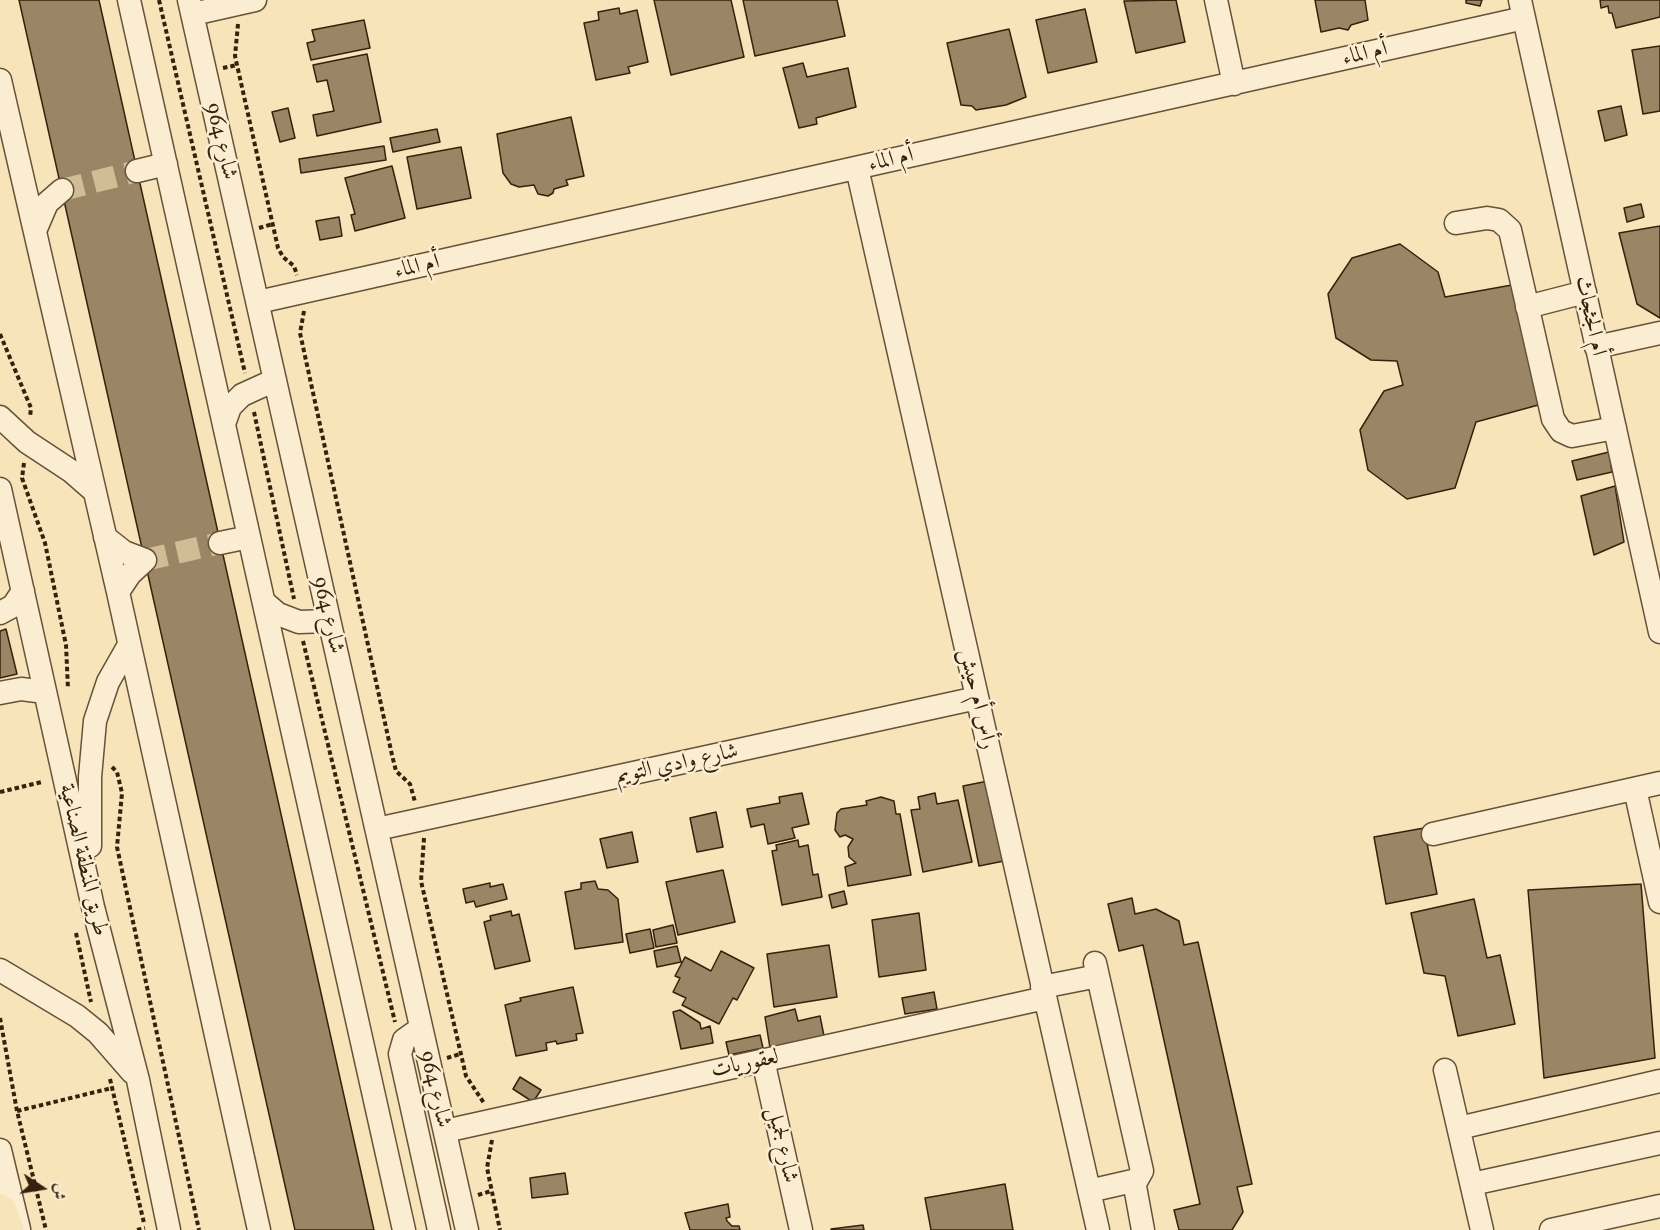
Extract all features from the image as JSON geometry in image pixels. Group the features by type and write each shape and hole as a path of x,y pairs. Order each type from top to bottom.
{"highway":[{"path":"0,1211 7,1230"}],"street":[{"path":"129,0 404,1230"},
{"path":"1216,0 1234,84"},
{"path":"191,7 245,2"},
{"name":"شارع 964","path":"191,7 467,1230"},
{"name":"أم الماء","path":"258,302 1234,84 1522,9"},
{"name":"أم الجثجاث","path":"1522,9 1660,632"},
{"path":"0,80 118,592 259,1230"},
{"path":"137,171 166,164"},
{"name":"رأس أم حيش","path":"856,168 1098,1230"},
{"path":"21,172 40,184 62,190 47,203 35,231"},
{"path":"1456,223 1487,218 1499,220 1510,230 1552,419 1561,431 1572,436 1615,428"},
{"path":"1527,307 1585,292"},
{"path":"1596,347 1660,333"},
{"path":"224,424 230,407 249,390 275,380"},
{"path":"0,417 27,442 71,471 94,491"},
{"name":"طريق المنطقة الصناعية","path":"0,489 93,908 138,1080 169,1230"},
{"path":"105,537 124,552 145,560 130,574 118,592"},
{"path":"220,543 249,537"},
{"path":"0,613 14,606 23,591"},
{"path":"264,602 278,614 298,622 329,621"},
{"path":"93,908 89,808 92,746 101,701 129,645"},
{"path":"0,693 21,689 45,692"},
{"name":"شارع وادي التويم","path":"377,830 977,698"},
{"path":"1433,834 1660,783"},
{"path":"1635,789 1660,902"},
{"path":"0,970 77,1016 98,1033 138,1080"},
{"name":"لعقوريات","path":"445,1131 763,1060 1044,992 1096,970 1142,1167 1142,1175 1134,1181"},
{"path":"421,1028 409,1034 401,1046 401,1063 439,1230"},
{"name":"شارع لجميل","path":"763,1060 801,1230"},
{"path":"1445,1070 1482,1230"},
{"path":"1459,1128 1660,1081"},
{"path":"1472,1184 1660,1143"},
{"path":"0,1149 19,1230"},
{"path":"1089,1191 1134,1181 1143,1230"},
{"path":"1551,1230 1660,1206"}],"path":[{"path":"159,0 249,390 298,622 401,1046"},
{"path":"245,2 235,56 280,253 294,266 304,315 300,333 392,755 396,771 412,790 420,820 425,846 421,881 466,1076 481,1096 488,1121 493,1145 487,1172 500,1230"},
{"path":"40,771 45,794"},
{"path":"0,792 42,782"},
{"path":"75,930 98,1033"},
{"path":"0,1018 17,1111 46,1230"},
{"path":"109,1077 145,1229 137,1230"},
{"path":"17,1111 112,1088"}],"building":[{"path":"19,0 99,0 374,1230 295,1230"},
{"path":"654,0 731,0 744,57 671,75"},
{"path":"743,0 837,0 845,36 755,56"},
{"path":"1176,0 1185,42 1136,53 1124,1"},
{"path":"1315,0 1365,0 1368,20 1351,25 1348,30 1339,28 1321,32"},
{"path":"1466,0 1482,0 1480,6 1466,3"},
{"path":"1600,0 1660,0 1660,17 1616,28 1608,6 1601,8"},
{"path":"619,8 620,14 637,10 648,62 628,67 630,73 596,80 584,23 599,20 598,12"},
{"path":"1085,9 1097,62 1048,73 1036,20"},
{"path":"364,20 370,48 311,60 307,43 315,41 312,30"},
{"path":"1009,29 1026,97 1006,105 976,110 972,106 961,105 947,43"},
{"path":"1660,46 1660,111 1643,114 1632,50"},
{"path":"367,54 381,122 317,136 313,115 334,111 327,80 317,82 313,65"},
{"path":"803,63 807,77 848,68 856,107 816,118 817,124 799,128 783,68"},
{"path":"1621,106 1627,135 1605,141 1598,111"},
{"path":"288,108 295,138 280,142 272,112"},
{"path":"571,117 584,176 566,180 568,185 554,189 553,193 548,196 538,194 534,185 519,187 511,184 503,173 497,134"},
{"path":"437,129 440,142 393,152 390,138"},
{"path":"384,146 386,160 301,173 299,159"},
{"path":"461,147 471,198 417,209 407,157"},
{"path":"392,166 405,218 355,231 351,215 355,214 345,178"},
{"path":"1641,204 1644,217 1627,222 1624,208"},
{"path":"339,217 342,236 320,240 316,221"},
{"path":"1660,226 1660,318 1637,304 1619,233"},
{"path":"1400,244 1438,272 1445,297 1512,285 1542,404 1476,422 1455,488 1407,499 1368,470 1360,430 1384,391 1403,385 1397,361 1371,360 1336,338 1328,294 1352,258"},
{"path":"1609,452 1612,472 1577,480 1572,461"},
{"path":"1615,486 1624,542 1594,555 1581,496"},
{"path":"6,629 17,674 0,678 0,631"},
{"path":"988,781 1004,861 979,866 963,786"},
{"path":"802,793 809,824 792,828 795,838 768,844 764,824 751,827 747,809 780,803 779,797"},
{"path":"935,793 937,804 958,800 972,862 923,872 911,810 920,809 918,797"},
{"path":"881,797 894,801 896,814 900,814 911,875 848,886 845,867 856,863 849,857 848,847 853,839 845,835 840,837 835,830 837,813 841,809 867,805 866,801"},
{"path":"716,812 723,847 697,852 690,818"},
{"path":"1424,828 1437,894 1386,904 1374,837"},
{"path":"632,832 638,862 607,868 600,839"},
{"path":"798,840 799,847 808,845 813,875 818,874 822,897 782,905 772,851 777,850 776,845"},
{"path":"723,870 735,922 678,935 666,882"},
{"path":"595,881 598,889 608,890 618,899 623,942 575,949 565,892 581,889 581,883"},
{"path":"490,883 490,887 503,884 507,899 476,907 474,901 466,903 463,889"},
{"path":"1641,884 1655,1058 1544,1078 1528,890"},
{"path":"844,891 847,904 832,908 829,895"},
{"path":"1132,898 1135,914 1156,909 1179,921 1184,945 1198,942 1252,1184 1237,1187 1243,1212 1232,1230 1179,1230 1174,1210 1200,1204 1143,945 1119,951 1108,904"},
{"path":"1474,899 1487,958 1500,955 1515,1024 1458,1036 1445,976 1424,973 1411,913"},
{"path":"511,911 512,916 519,914 530,961 495,969 484,922 491,920 490,916"},
{"path":"919,913 926,970 879,977 872,920"},
{"path":"673,925 677,943 656,947 653,930"},
{"path":"650,929 654,948 630,953 626,934"},
{"path":"829,945 837,997 774,1007 767,954"},
{"path":"677,946 681,962 657,967 654,951"},
{"path":"721,951 754,968 737,1000 733,998 719,1024 682,1005 686,998 673,992 680,978 675,976 685,957 711,971"},
{"path":"573,987 583,1033 576,1034 577,1040 557,1044 556,1041 546,1043 547,1050 516,1056 505,1005 521,1001 520,998"},
{"path":"934,992 937,1009 905,1014 902,998"},
{"path":"795,1009 798,1021 820,1016 824,1036 770,1048 765,1017"},
{"path":"680,1010 700,1023 701,1029 710,1026 713,1043 681,1049 673,1012"},
{"path":"760,1035 763,1048 729,1055 726,1042"},
{"path":"520,1077 541,1090 533,1102 513,1089"},
{"path":"565,1173 568,1194 532,1198 530,1178"},
{"path":"1005,1184 1013,1230 931,1230 925,1198"},
{"path":"728,1204 730,1217 726,1218 727,1221 732,1226 739,1226 740,1230 690,1230 685,1213"},
{"path":"863,1225 864,1230 831,1229"}],"tunnel":[{"path":"62,190 137,171"},
{"path":"145,560 220,543"}]}
